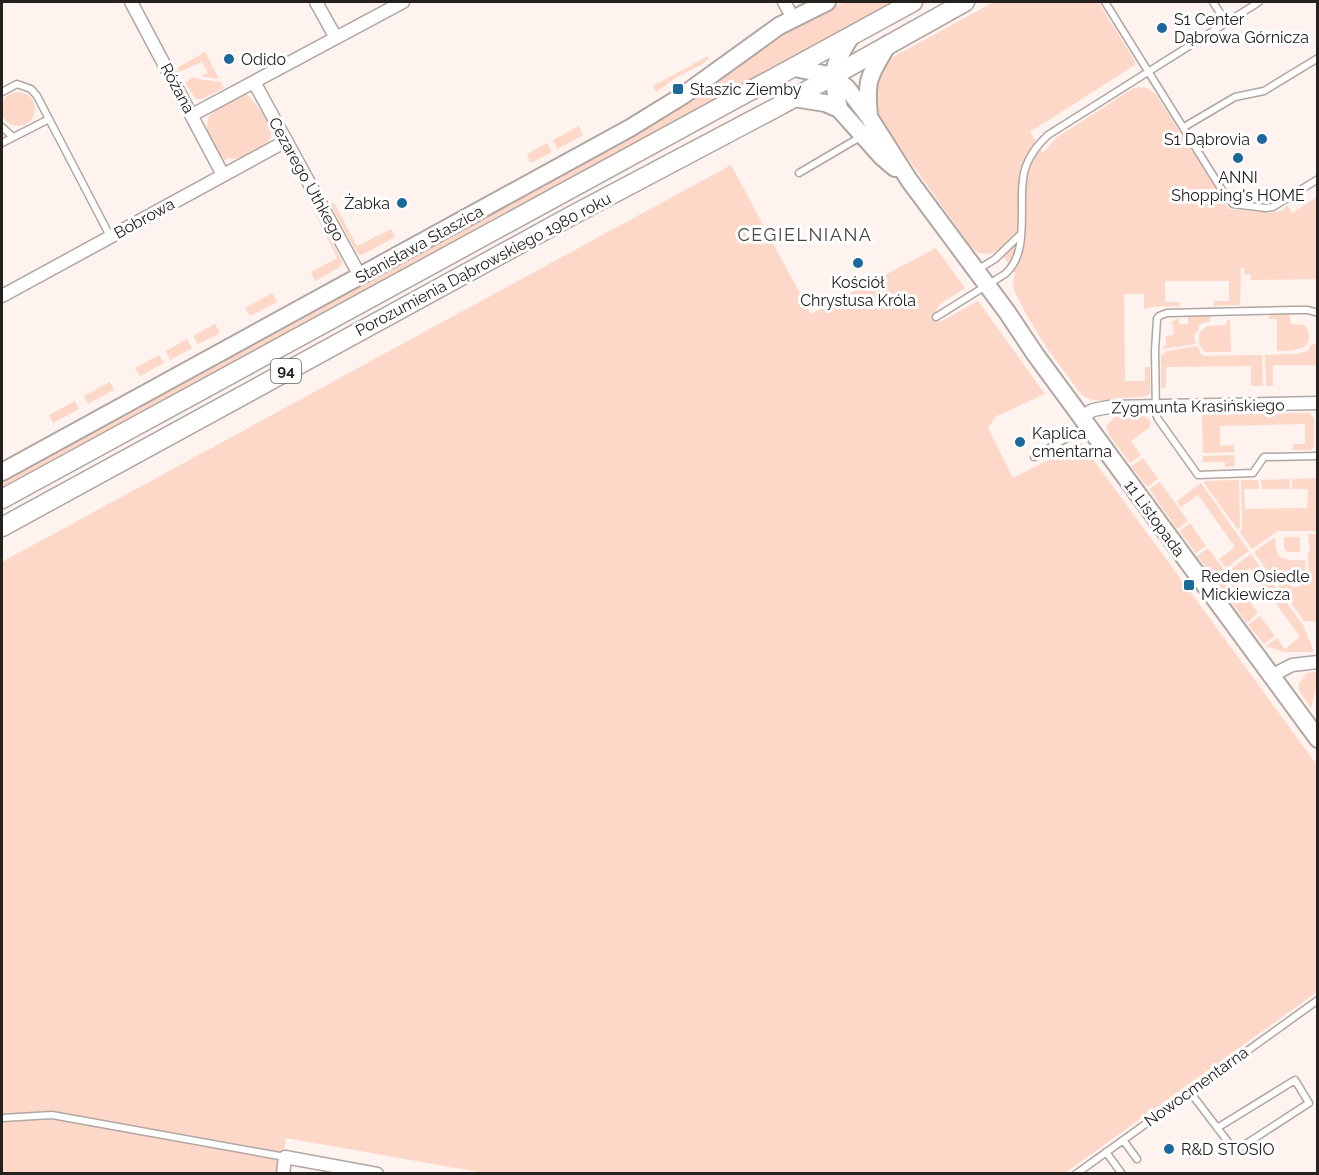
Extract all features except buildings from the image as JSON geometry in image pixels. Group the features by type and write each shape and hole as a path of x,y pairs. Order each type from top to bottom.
{"main road":[{"name":"Porozumienia Dąbrowskiego 1980 roku","path":"2,499 914,2"},
{"name":"Porozumienia Dąbrowskiego 1980 roku","path":"2,526 794,98 965,2"}],"street":[{"name":"Różana","path":"131,2 224,175"},
{"path":"316,2 336,38"},
{"path":"192,115 403,2"},
{"path":"784,2 793,18"},
{"name":"Stanisława Staszica","path":"2,472 643,120 692,90 793,18 827,2"},
{"path":"839,109 833,75 838,57 851,36"},
{"path":"869,117 867,97 869,75 888,44"},
{"path":"795,68 833,75"},
{"name":"11 Listopada","path":"833,75 847,88 869,117 909,180 1317,739"},
{"name":"Cezarego Uthkego","path":"254,82 360,276"},
{"path":"794,98 825,103 839,109"},
{"name":"11 Listopada","path":"839,109 882,157 909,180"},
{"name":"Bobrowa","path":"2,296 286,141"},
{"name":"Zygmunta Krasińskiego","path":"1084,422 1093,410 1102,408 1317,403"},
{"path":"1271,676 1292,665 1317,662"},
{"path":"283,1173 285,1157 377,1173"}],"lane":[{"path":"1105,2 1233,204 1273,207 1317,180"},
{"path":"1214,2 1226,22"},
{"path":"936,317 1010,269 1017,258 1026,166 1039,144 1048,135 1259,2"},
{"path":"1184,127 1235,97 1264,91 1317,58"},
{"path":"2,92 17,84 31,89 49,118 110,236"},
{"path":"2,143 49,118"},
{"path":"2,127 13,137"},
{"path":"799,173 862,135"},
{"path":"976,270 995,259 1020,235"},
{"path":"1317,313 1308,310 1167,313 1159,316 1155,351 1158,418 1198,475 1253,473 1264,457 1317,456"},
{"path":"1034,457 1084,422"},
{"name":"Nowocmentarna","path":"1076,1173 1317,1000"},
{"path":"1190,1092 1217,1128 1235,1150 1309,1102 1295,1080 1217,1128"},
{"path":"2,1118 51,1115 285,1157"},
{"path":"1123,1140 1137,1159"},
{"path":"1106,1152 1122,1173"}],"shaded area":[{"path":"845,2 899,2 799,54 720,99 718,98 2,490 2,479 809,18"},
{"path":"994,2 1098,2 1135,61 1135,65 1030,132 1043,153 1056,138 1132,89 1142,87 1149,89 1157,96 1229,209 1272,213 1283,210 1287,205 1292,213 1317,197 1317,279 1251,280 1250,274 1244,274 1244,268 1241,268 1240,305 1214,306 1214,301 1229,301 1229,281 1165,281 1165,302 1180,302 1180,306 1144,309 1144,294 1124,294 1125,381 1145,381 1145,367 1150,367 1150,394 1143,397 1115,398 1115,401 1106,401 1093,400 1081,394 1046,347 1025,312 1014,290 1015,273 999,250 985,254 972,248 876,112 871,89 891,58"},
{"path":"205,52 219,79 201,76 208,73 202,62 179,72 177,68"},
{"path":"708,56 709,58 703,64 677,77 656,92 653,86"},
{"path":"193,77 221,82 224,88 202,99 196,99 185,83"},
{"path":"18,92 30,97 35,109 30,121 18,126 6,121 1,109 6,97"},
{"path":"247,94 267,122 270,128 270,139 264,145 242,156 227,158 226,161 221,157 209,134 208,119 214,111"},
{"path":"579,126 583,135 557,149 553,140"},
{"path":"547,143 552,152 531,163 527,154"},
{"path":"731,165 811,314 936,248 965,288 940,304 935,314 940,322 978,301 1045,394 995,417 988,428 1013,478 1081,443 1317,765 1317,992 1065,1173 484,1173 286,1138 281,1173 2,1174 2,562"},
{"path":"308,199 342,261 340,267 315,281 311,272 337,258"},
{"path":"334,203 357,246 391,229 395,237 362,255 357,253 330,204"},
{"path":"272,293 277,302 250,316 245,308"},
{"path":"1270,313 1289,313 1291,324 1305,325 1309,333 1307,344 1297,349 1277,351 1277,319 1268,319"},
{"path":"1191,314 1207,314 1210,317 1210,322 1202,323 1198,327 1194,336 1196,344 1163,349 1163,346 1166,346 1166,336 1174,335 1173,324 1168,324 1179,318 1179,324 1188,324 1188,317"},
{"path":"1227,320 1230,320 1231,352 1205,352 1199,344 1199,333 1207,326 1226,325"},
{"path":"215,324 220,333 198,344 193,336"},
{"path":"187,339 192,348 170,360 166,351"},
{"path":"1312,344 1317,345 1317,365 1273,365 1273,386 1266,386 1265,355 1296,354 1308,351"},
{"path":"1197,346 1199,352 1204,356 1262,355 1263,386 1251,386 1251,366 1166,367 1166,388 1161,388 1161,356 1167,351"},
{"path":"159,355 164,363 140,376 135,368"},
{"path":"110,382 114,390 88,404 84,396"},
{"path":"75,401 79,409 53,423 49,415"},
{"path":"1309,413 1314,418 1314,447 1311,450 1293,450 1293,444 1305,444 1305,424 1220,426 1220,446 1234,445 1234,452 1203,453 1202,414"},
{"path":"1144,416 1150,420 1150,427 1131,441 1141,455 1130,463 1109,435 1106,426 1115,417"},
{"path":"1234,455 1235,466 1225,467 1225,462 1203,462 1203,456"},
{"path":"1143,458 1158,479 1147,487 1131,466"},
{"path":"1317,478 1317,531 1278,531 1252,549 1240,533 1242,527 1241,480 1258,480 1259,489 1244,489 1245,509 1307,508 1308,489 1292,489 1292,479"},
{"path":"1289,479 1290,489 1262,489 1261,480"},
{"path":"1239,480 1240,527 1238,530 1204,483 1205,481"},
{"path":"1160,482 1188,521 1177,529 1149,489"},
{"path":"1201,483 1249,551 1226,568 1219,559 1235,547 1198,495 1181,507 1177,501"},
{"path":"1190,523 1206,546 1196,553 1179,531"},
{"path":"1308,534 1317,534 1317,621 1304,621 1278,585 1291,584 1291,587 1300,587 1300,584 1309,583"},
{"path":"1275,537 1279,556 1289,560 1305,560 1305,581 1276,583 1254,552"},
{"path":"1284,537 1300,537 1300,552 1287,552 1284,548"},
{"path":"1208,548 1224,570 1213,577 1197,556"},
{"path":"1251,554 1303,625 1314,652 1284,652 1266,646 1277,638 1285,649 1300,637 1250,568 1234,579 1242,591 1229,599 1215,580"},
{"path":"1244,593 1258,613 1247,623 1231,602"},
{"path":"1260,616 1275,636 1264,644 1248,625"},
{"path":"1317,672 1317,684 1311,708 1299,690 1299,683 1307,673"}],"place":[{"name":"S1 Center Dąbrowa Górnicza","path":"1162,28"},
{"name":"Odido","path":"229,59"},
{"name":"Staszic Ziemby","path":"678,89"},
{"name":"S1 Dąbrovia","path":"1262,139"},
{"name":"ANNI Shopping's HOME","path":"1238,158"},
{"name":"Żabka","path":"402,203"},
{"name":"Kościół Chrystusa Króla","path":"858,263"},
{"name":"Kaplica cmentarna","path":"1020,442"},
{"name":"Reden Osiedle Mickiewicza","path":"1189,585"},
{"name":"R&D STOSIO","path":"1169,1149"}],"district":[{"name":"CEGIELNIANA","path":"805,235"}]}
